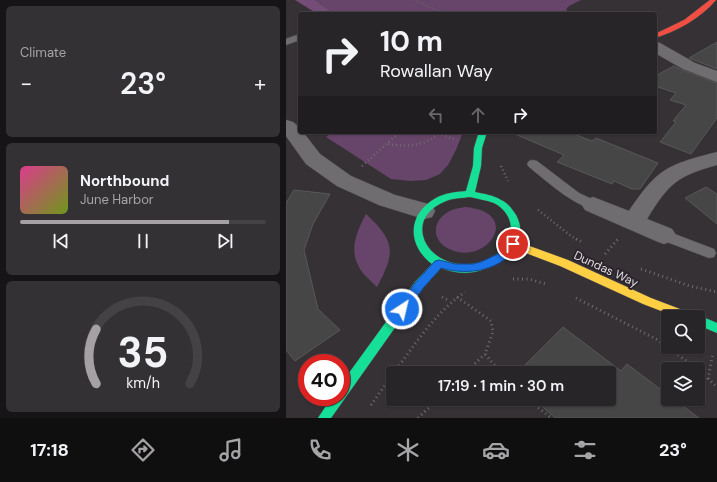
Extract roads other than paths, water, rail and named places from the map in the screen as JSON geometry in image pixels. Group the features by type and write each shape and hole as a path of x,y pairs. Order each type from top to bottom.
{"street":[{"path":"657,35 693,17 704,10 713,0"},
{"path":"657,47 689,66 717,77"},
{"path":"293,129 313,160 344,181 387,200 424,211"},
{"path":"470,194 477,166 478,148 482,134"},
{"path":"633,222 657,187 668,178 680,169 717,158"},
{"path":"470,194 486,196 499,201 510,210 516,220 517,232 513,244 504,255 484,265 473,268 455,268 439,263 426,255 418,245 416,233 418,222 424,211 445,198 470,194"},
{"path":"593,205 664,234"},
{"name":"Dundas Way","path":"513,244 564,263 647,301 671,310"},
{"path":"350,382 419,286 439,263"},
{"path":"705,323 717,328"},
{"path":"324,418 332,406"}],"lane":[{"path":"286,42 298,37"},
{"path":"533,164 575,196 593,205"},
{"path":"664,234 709,253"}]}
